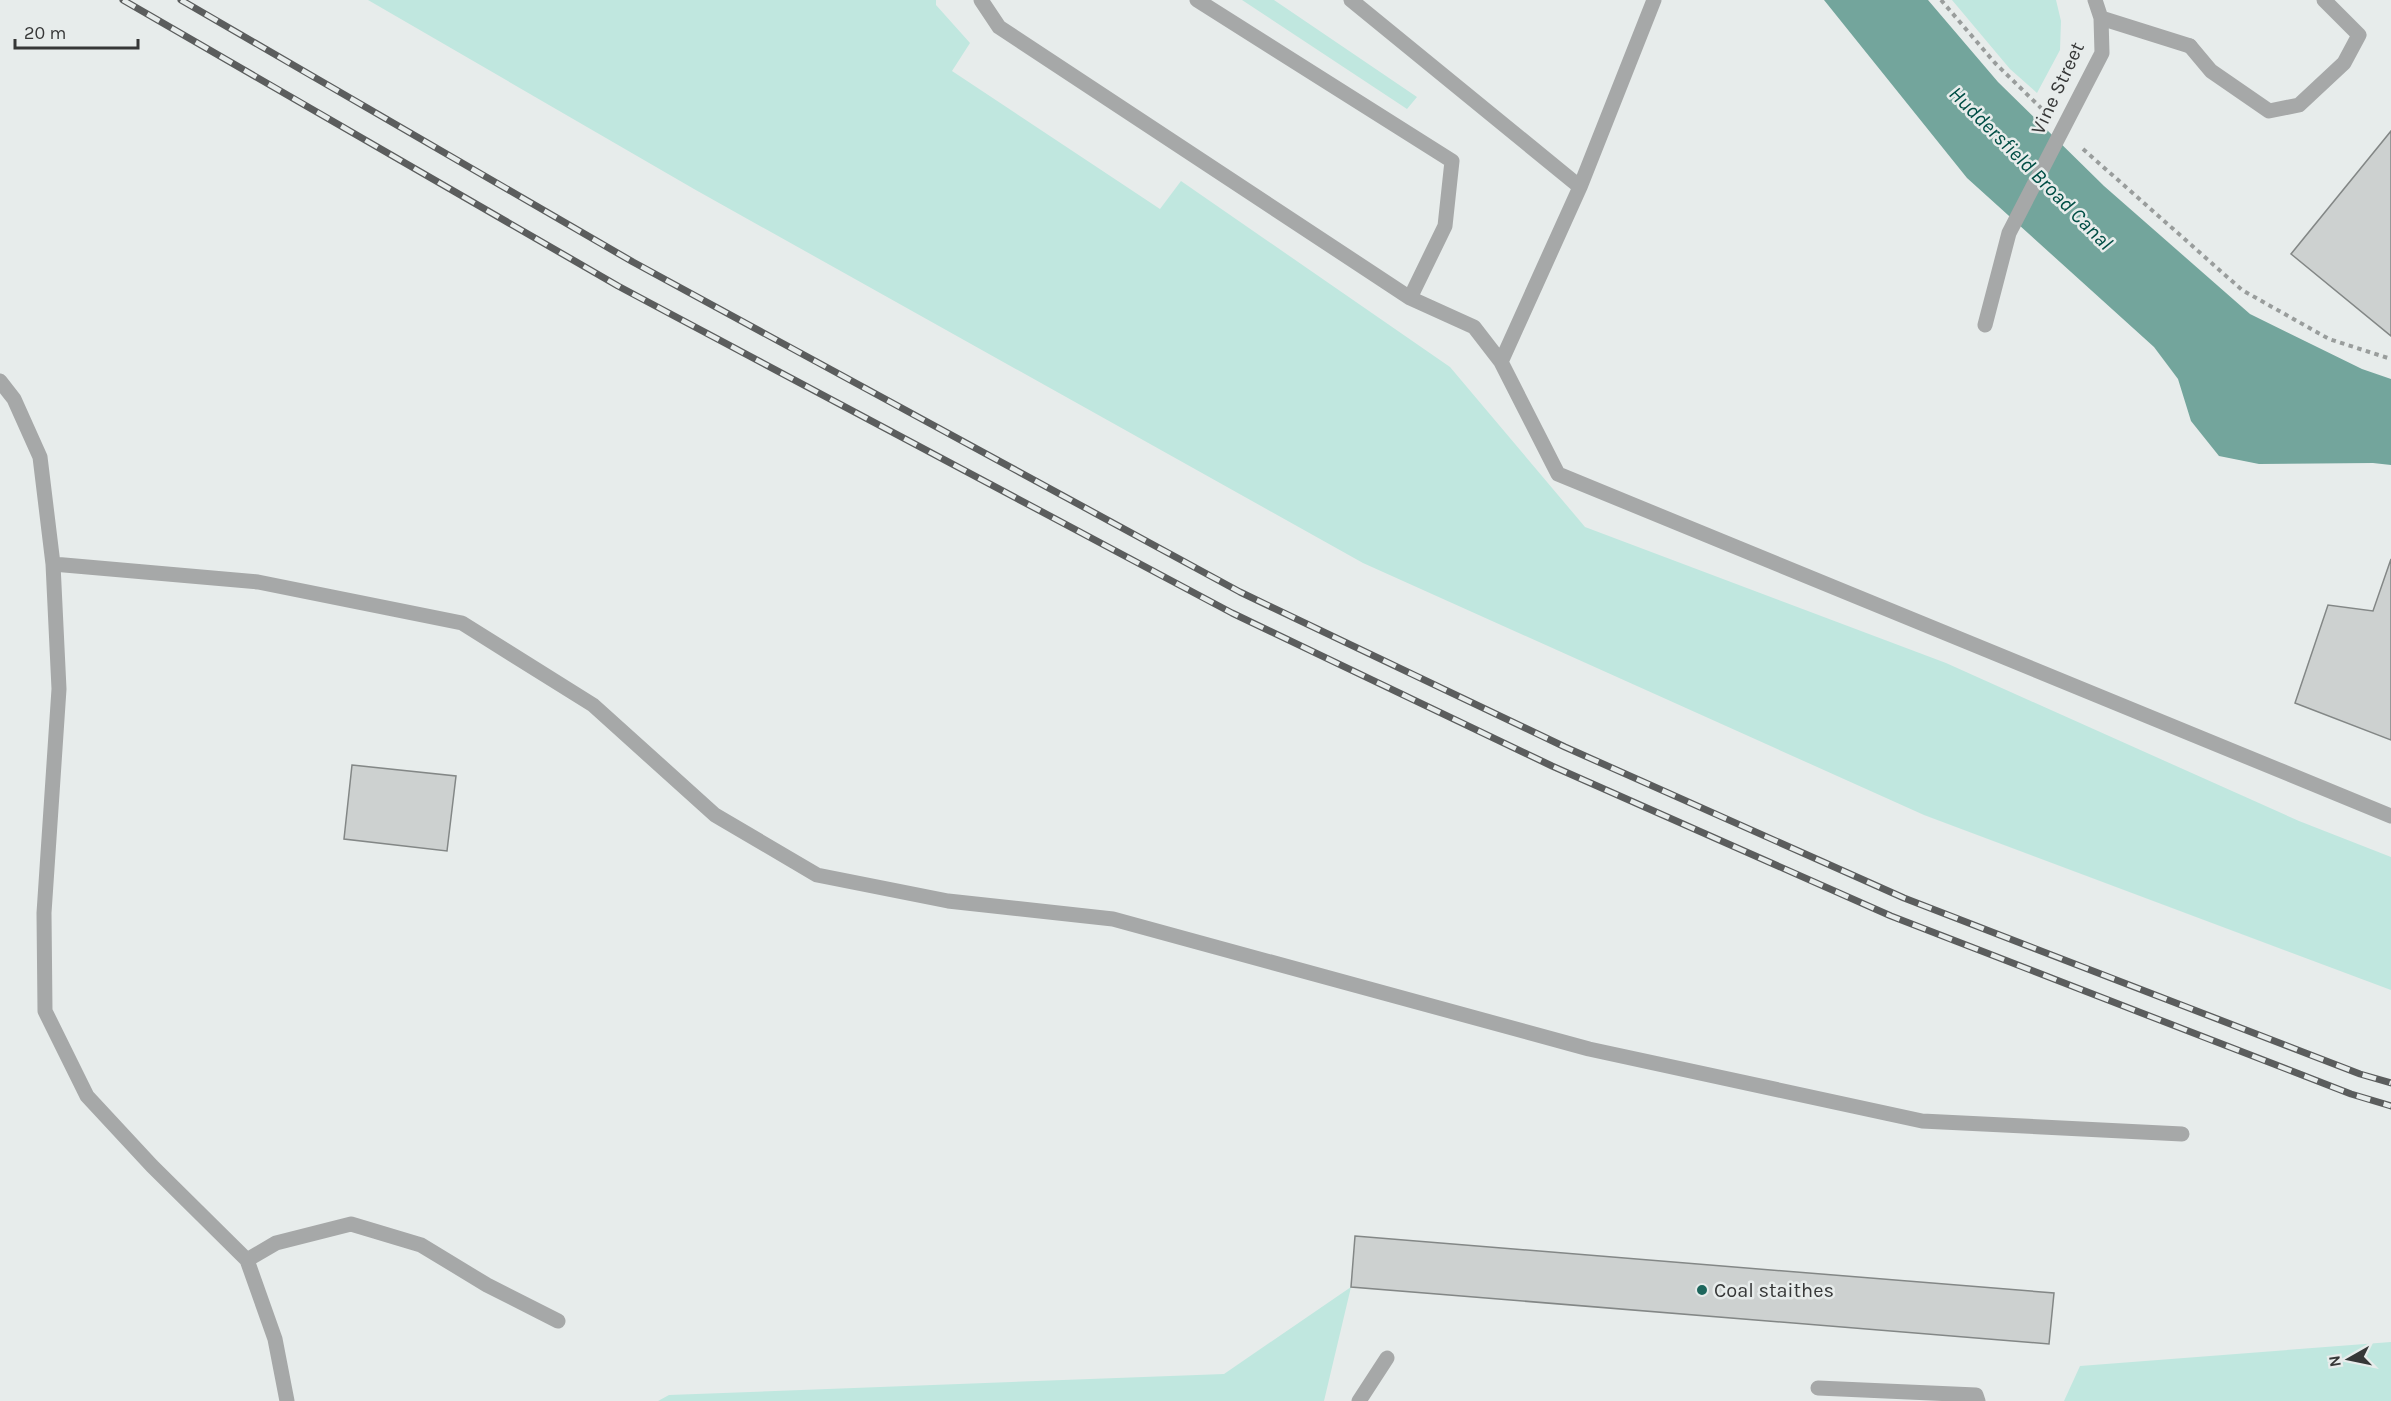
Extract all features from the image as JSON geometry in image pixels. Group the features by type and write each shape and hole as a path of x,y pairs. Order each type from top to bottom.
{"street":[{"path":"981,0 999,27 1410,298 1474,327 1501,362 1558,474 2391,816"},
{"path":"1197,0 1452,161 1445,226 1410,298"},
{"path":"1351,0 1580,187"},
{"path":"1501,362 1580,187 1654,0"},
{"name":"Vine Street","path":"1985,325 2008,233 2102,53 2101,18 2095,0"},
{"path":"2101,18 2190,46 2211,72 2269,111 2299,105 2344,63 2360,35 2324,0"},
{"path":"0,381 14,399 40,458 53,564 59,689 44,913 45,1011 87,1096 152,1166 247,1260 275,1339 287,1401"},
{"path":"53,564 258,582 462,623 593,705 715,815 817,875 948,901 1113,919 1589,1049 1922,1121 2182,1134"},
{"path":"247,1260 276,1244 351,1224 421,1245 487,1285 558,1321"},
{"path":"1359,1401 1387,1358"},
{"path":"1818,1388 1976,1395 1978,1401"}],"path":[{"path":"1941,0 1995,63 2044,111"},
{"path":"2076,142 2109,174 2242,290 2329,339 2391,359"}],"shaded area":[{"path":"368,0 936,0 936,5 970,43 952,71 1160,209 1181,181 1450,367 1585,527 1946,663 2299,821 2391,857 2391,990 1924,815 1363,563 694,189"},
{"path":"1242,0 1274,0 1417,97 1407,109"},
{"path":"1952,0 2056,0 2061,21 2060,50 2037,93 2010,69"},
{"path":"1351,1287 1324,1401 658,1401 669,1395 1224,1374"},
{"path":"2391,1342 2391,1401 2064,1401 2080,1366"}],"water":[{"name":"Huddersfield Broad Canal","path":"1824,0 1928,0 1998,82 2104,186 2250,314 2362,369 2391,379 2391,465 2373,463 2259,464 2219,456 2191,421 2178,379 2154,347 1967,178"}],"building":[{"path":"2391,131 2391,336 2291,254"},
{"path":"2391,559 2391,740 2295,703 2328,605 2373,611"},
{"path":"352,765 456,776 447,851 344,839"},
{"name":"Coal staithes","path":"1355,1236 2054,1293 2049,1344 1351,1287"}],"railway":[{"path":"123,0 618,286 1232,613 1552,766 1891,916 2351,1094 2391,1106"},
{"path":"181,0 633,262 1240,592 1565,747 1904,898 2360,1074 2391,1083"}],"place":[{"name":"Coal staithes","path":"1702,1290"}]}
